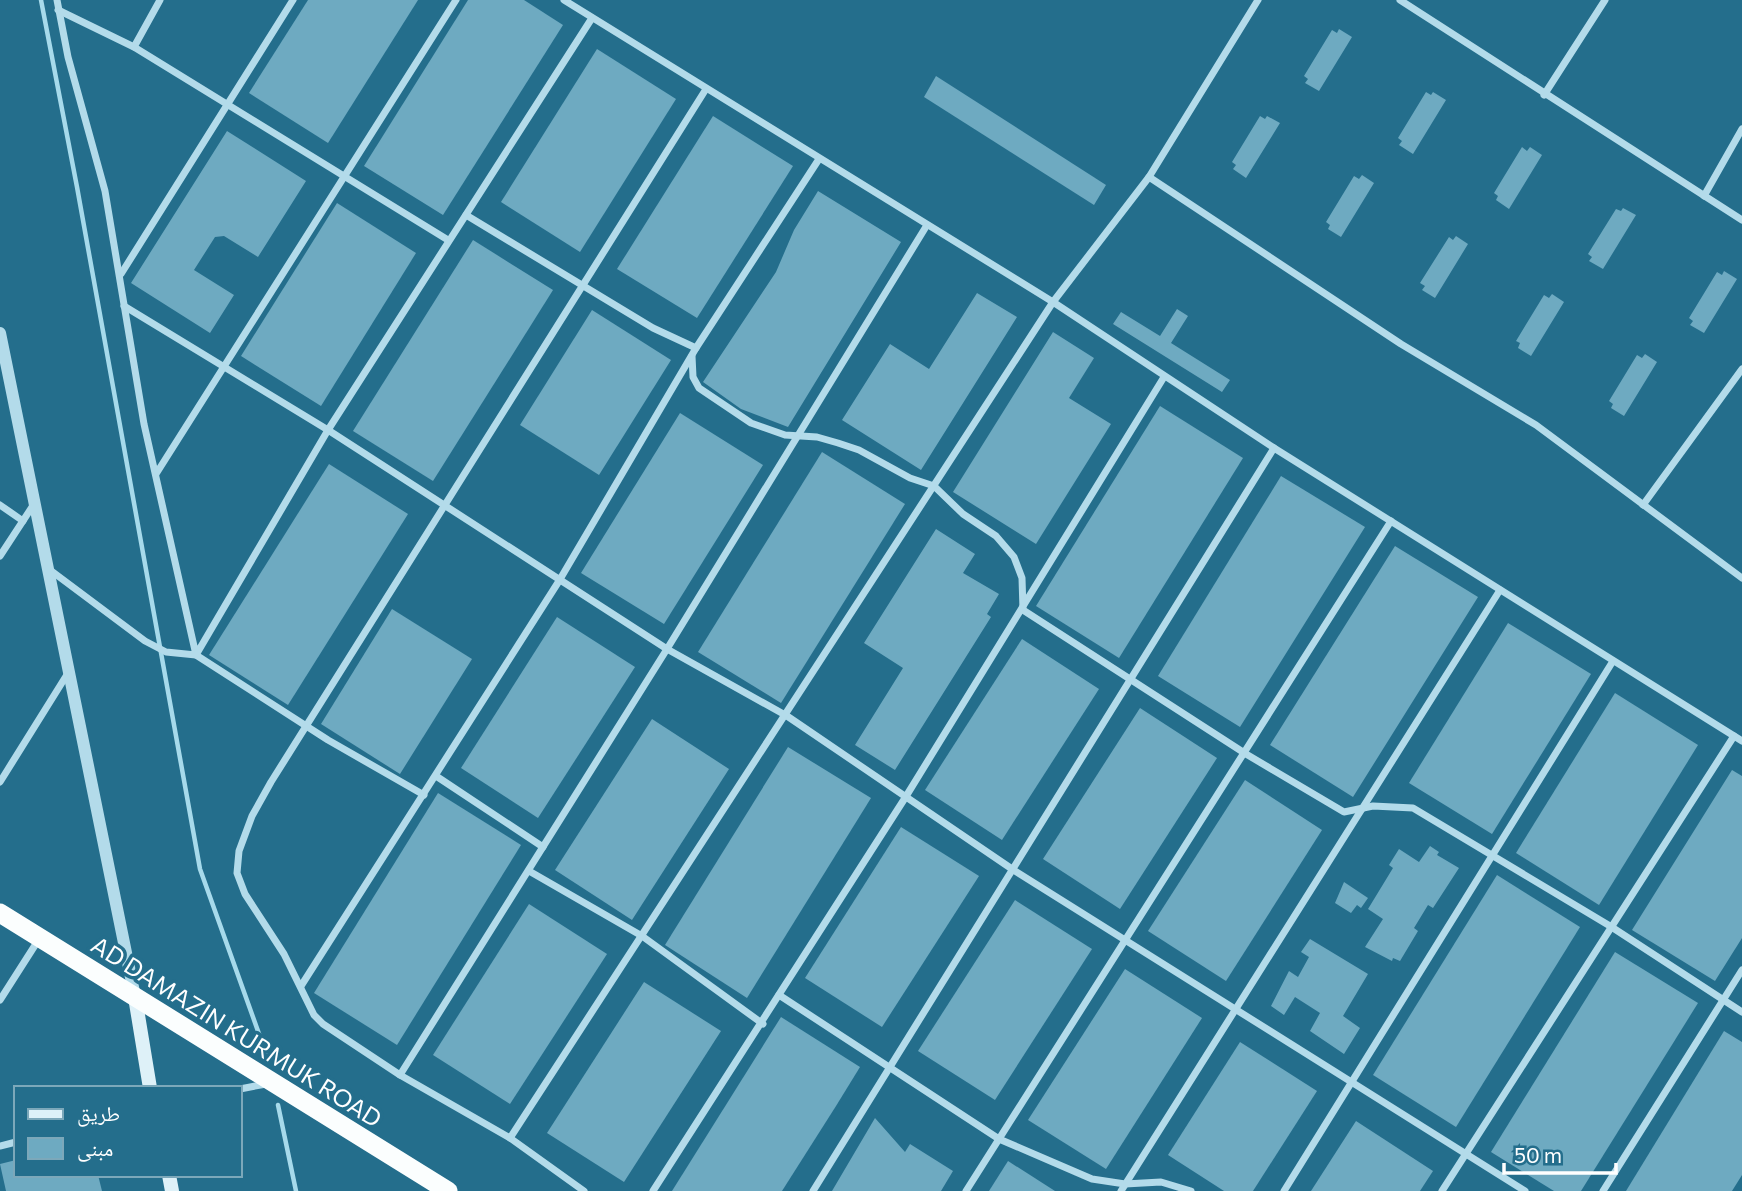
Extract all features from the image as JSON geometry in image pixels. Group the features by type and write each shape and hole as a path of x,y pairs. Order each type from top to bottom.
{"highway":[{"name":"AD DAMAZIN KURMUK ROAD","path":"0,913 448,1191"}],"main road":[{"path":"135,997 150,1086"}],"street":[{"path":"57,0 105,191 144,424 196,655"},
{"path":"134,47 160,0"},
{"path":"120,274 293,0"},
{"path":"156,474 456,0"},
{"path":"564,0 1053,302 1274,448 1742,741"},
{"path":"510,1138 787,716 1053,302 1149,177 1258,0"},
{"path":"1400,0 1742,220"},
{"path":"1544,95 1605,0"},
{"path":"58,10 134,47 448,240"},
{"path":"196,655 328,430 592,18"},
{"path":"584,1191 510,1138 400,1075 323,1024 308,1005 284,954 245,894 237,873 239,851 252,816 306,726 706,89"},
{"path":"1704,196 1742,129"},
{"path":"301,986 559,581 696,348 819,159"},
{"path":"1149,177 1401,344 1536,425 1742,578"},
{"path":"466,215 653,328 696,348"},
{"path":"400,1075 667,649 926,225"},
{"path":"124,306 328,430 443,507 667,649 787,716 905,799 1012,869 1525,1191"},
{"path":"0,333 35,503 45,566 135,997"},
{"path":"692,356 693,377 709,397 766,430 797,434 859,450 910,478 934,486 963,514 996,536 1014,557 1022,579 1023,610"},
{"path":"1643,505 1742,369"},
{"path":"653,1191 763,1024 905,799 1164,377"},
{"path":"813,1191 1274,448"},
{"path":"0,556 35,503"},
{"path":"0,505 23,521"},
{"path":"966,1191 1246,754 1391,521"},
{"path":"45,566 145,642 166,652 196,655 306,726 424,795"},
{"path":"1123,1188 1500,590"},
{"path":"1023,610 1129,680 1334,808 1344,812 1373,806 1413,808 1610,926 1742,1012"},
{"path":"1284,1191 1613,662"},
{"path":"0,782 68,672"},
{"path":"1442,1191 1734,736"},
{"path":"436,776 543,847"},
{"path":"529,871 642,936 763,1024"},
{"path":"0,1000 40,938"},
{"path":"1603,1191 1742,970"},
{"path":"779,995 999,1139 1067,1171 1123,1188 1161,1182 1191,1191"},
{"path":"242,1089 274,1082"}],"building":[{"path":"308,0 418,0 328,143 249,93"},
{"path":"468,0 524,0 563,25 443,215 364,166"},
{"path":"1339,29 1352,37 1319,91 1305,83 1308,79 1304,76 1332,30 1337,33"},
{"path":"597,49 676,99 580,252 501,202"},
{"path":"936,76 1106,185 1094,205 924,97"},
{"path":"1426,92 1431,95 1433,92 1446,100 1413,154 1399,145 1402,141 1398,138"},
{"path":"713,116 793,166 697,318 617,269"},
{"path":"1260,116 1265,119 1267,116 1280,123 1246,178 1233,169 1236,165 1232,162"},
{"path":"227,131 306,181 258,257 224,236 215,237 194,270 234,295 210,333 131,283"},
{"path":"1522,147 1527,151 1530,147 1542,155 1509,209 1496,200 1498,196 1494,193"},
{"path":"1362,175 1374,183 1341,237 1328,229 1330,225 1326,222 1354,176 1359,179"},
{"path":"818,191 901,242 788,427 741,409 703,382 776,272 794,230"},
{"path":"337,203 416,253 321,406 241,356"},
{"path":"1623,208 1636,215 1603,269 1589,261 1592,257 1588,254 1616,209 1621,211"},
{"path":"1456,236 1468,244 1435,298 1422,290 1425,286 1420,283 1449,237 1453,240"},
{"path":"473,240 553,290 433,481 353,431"},
{"path":"1724,271 1737,279 1704,333 1690,325 1693,321 1689,318 1717,272 1722,275"},
{"path":"977,293 1017,317 921,470 842,420 890,344 929,369"},
{"path":"1552,294 1564,302 1531,356 1518,348 1520,343 1516,341 1544,295 1549,298"},
{"path":"1177,309 1188,316 1171,343 1230,380 1222,392 1113,324 1121,312 1160,336"},
{"path":"592,310 671,360 599,475 520,425"},
{"path":"1053,332 1094,358 1069,398 1111,424 1036,544 953,492"},
{"path":"1645,354 1657,362 1624,416 1611,408 1613,404 1609,401 1637,355 1642,358"},
{"path":"1160,406 1243,458 1119,658 1036,606"},
{"path":"680,413 763,465 664,624 581,573"},
{"path":"822,452 905,504 781,703 698,652"},
{"path":"329,464 408,514 288,705 209,655"},
{"path":"1281,476 1365,527 1240,727 1158,676"},
{"path":"936,529 975,554 963,573 999,594 987,614 991,617 895,770 855,745 903,668 864,643"},
{"path":"1395,546 1478,597 1353,797 1270,745"},
{"path":"392,609 472,659 400,774 321,724"},
{"path":"557,617 635,667 538,818 461,768"},
{"path":"1508,623 1591,674 1492,834 1409,783"},
{"path":"1022,639 1099,689 1002,840 925,790"},
{"path":"1615,693 1698,745 1599,905 1516,853"},
{"path":"1140,708 1217,758 1120,909 1043,859"},
{"path":"652,719 729,769 632,920 555,870"},
{"path":"788,747 871,798 747,998 665,945"},
{"path":"1732,770 1742,776 1742,938 1715,981 1632,930"},
{"path":"1245,780 1322,830 1226,981 1148,931"},
{"path":"438,793 521,845 397,1045 314,993"},
{"path":"901,827 979,876 882,1027 805,978"},
{"path":"1430,846 1439,852 1437,855 1459,868 1433,908 1428,905 1414,928 1418,931 1400,961 1393,958 1392,961 1365,947 1383,919 1368,909 1393,868 1389,865 1399,849 1419,862"},
{"path":"1497,875 1580,927 1456,1127 1373,1075"},
{"path":"1344,882 1368,898 1361,908 1357,905 1351,913 1335,903"},
{"path":"1015,900 1092,949 995,1100 918,1051"},
{"path":"529,904 607,954 510,1104 433,1055"},
{"path":"1310,939 1368,974 1343,1016 1360,1028 1344,1054 1310,1031 1320,1013 1295,997 1284,1015 1271,1006 1289,971 1298,977 1309,957 1301,952"},
{"path":"1615,952 1698,1003 1581,1191 1554,1191 1491,1152"},
{"path":"1125,969 1202,1018 1106,1169 1028,1120"},
{"path":"644,982 721,1031 624,1182 547,1133"},
{"path":"781,1017 860,1067 836,1106 782,1191 672,1191"},
{"path":"1724,1031 1742,1042 1742,1175 1732,1191 1626,1191"},
{"path":"1240,1042 1317,1091 1253,1191 1224,1191 1168,1155"},
{"path":"875,1118 905,1152 910,1144 953,1171 941,1191 832,1191"},
{"path":"1356,1121 1433,1171 1420,1191 1311,1191"},
{"path":"14,1160 14,1177 98,1177 102,1191 6,1191 0,1164"},
{"path":"1008,1161 1055,1191 989,1191"}],"waterway":[{"path":"41,0 200,869 268,1059"},
{"path":"278,1105 296,1191"}]}
